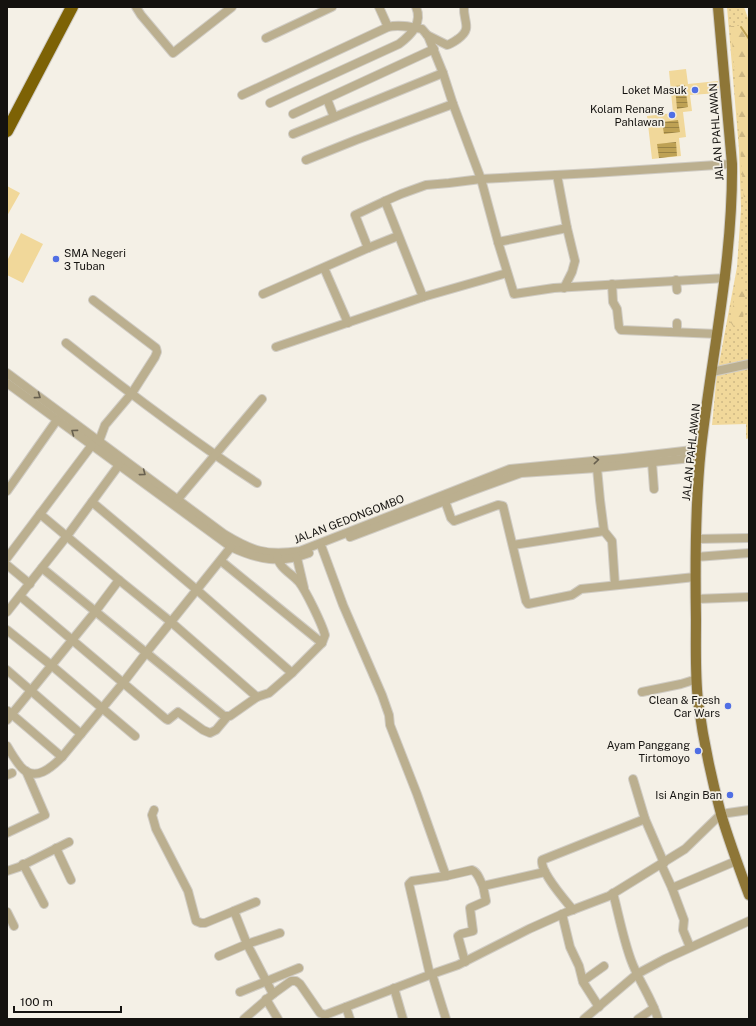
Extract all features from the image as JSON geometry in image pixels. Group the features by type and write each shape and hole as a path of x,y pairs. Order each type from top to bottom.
{"highway":[{"path":"7,132 72,7"}],"main road":[{"name":"JALAN PAHLAWAN","path":"718,7 732,164 731,214 726,278 701,453 695,578 697,679 702,725 721,814 749,895"}],"street":[{"path":"136,7 173,53 232,7"},
{"path":"266,38 332,7"},
{"path":"379,7 388,27"},
{"path":"270,104 396,47 416,28 418,14 416,7"},
{"path":"408,37 421,33 447,45 463,35 467,29 464,7"},
{"path":"242,95 393,25 423,30 428,36 434,49 481,179 513,293 516,294 612,284 726,278"},
{"path":"292,114 434,49"},
{"path":"293,134 443,73"},
{"path":"327,99 334,117"},
{"path":"306,160 453,104"},
{"path":"368,248 355,215 401,194 426,185 481,179 732,164"},
{"path":"557,175 575,261 572,272 564,288"},
{"path":"385,201 423,297"},
{"path":"498,242 567,228"},
{"path":"263,294 398,236"},
{"path":"324,268 348,323"},
{"path":"276,347 423,297 507,273"},
{"path":"676,280 677,290"},
{"path":"612,284 613,302 621,330 718,334"},
{"path":"7,558 40,514 96,445 105,425 132,393 157,352 156,348 93,300"},
{"path":"676,323 677,332"},
{"path":"66,343 214,455 257,483"},
{"path":"712,372 749,364"},
{"name":"JALAN GEDONGOMBO","path":"7,373 119,465 231,547 256,557 270,560 300,551 477,485 521,473 597,468 652,462 701,453"},
{"name":"JALAN GEDONGOMBO","path":"7,383 57,420 178,499 224,534 241,544 277,557 297,558 445,501 510,469 624,458 701,453"},
{"path":"178,499 262,399"},
{"path":"7,490 57,420"},
{"path":"652,462 654,489"},
{"path":"7,612 68,536 119,465"},
{"path":"597,468 604,531 612,541 615,585"},
{"path":"445,501 451,518 454,521 498,505 502,505 528,604 572,595 581,589 695,578"},
{"path":"92,502 197,590 292,673"},
{"path":"40,514 171,622 257,697"},
{"path":"513,545 604,531"},
{"path":"696,539 749,538"},
{"path":"7,746 21,767 32,774 45,772 51,768 62,757 123,683 231,547"},
{"path":"322,548 343,605 382,694 389,715 390,725 417,794 446,876"},
{"path":"696,557 749,553"},
{"path":"20,596 168,720 178,712 203,730 210,733 216,730 227,717 257,697 273,690 322,643 325,635 324,632 304,590 285,569 277,557"},
{"path":"297,558 304,590"},
{"path":"221,561 322,643"},
{"path":"7,565 30,584"},
{"path":"42,568 227,717"},
{"path":"62,757 8,715 30,691 95,612 119,580"},
{"path":"696,599 749,597"},
{"path":"7,630 135,736"},
{"path":"7,670 81,734"},
{"path":"642,692 697,679"},
{"path":"7,833 45,815 26,771"},
{"path":"633,779 645,819 684,920 683,930 690,947"},
{"path":"154,810 152,815 156,829 188,891 196,921 205,923 256,902"},
{"path":"244,1019 288,982 296,981 301,986 322,1017 394,988 466,962 530,929 613,893 690,846 721,814 749,810"},
{"path":"573,910 545,872 542,860 645,819"},
{"path":"7,871 69,842"},
{"path":"56,848 71,880"},
{"path":"672,888 736,861"},
{"path":"23,864 44,904"},
{"path":"446,1019 431,974 409,884 412,881 446,876 472,870 477,873 486,902 470,908 474,931 458,936 466,962"},
{"path":"482,886 545,872"},
{"path":"613,893 626,944 637,974 658,1019"},
{"path":"234,911 247,944 273,994"},
{"path":"7,912 14,926"},
{"path":"562,914 570,947 579,966 583,981 588,992 599,1007"},
{"path":"584,1019 637,974 690,947 749,921"},
{"path":"219,956 247,944 280,933"},
{"path":"583,981 604,966"},
{"path":"240,992 299,968"},
{"path":"394,988 403,1019"},
{"path":"266,1000 278,1019"},
{"path":"346,1007 350,1019"},
{"path":"638,1019 654,1008"}],"green space":[{"path":"727,7 744,7 749,21 749,364 718,369 737,267 741,209 739,149"},
{"path":"748,20 749,202 744,200 731,26 740,26"},
{"name":"Kolam Renang Pahlawan","path":"686,69 688,84 718,81 719,93 690,95 692,111 683,112 686,137 679,138 681,156 652,159 647,116 673,113 669,71"},
{"path":"7,186 20,193 7,216"},
{"path":"21,233 43,244 23,283 7,275 7,261"},
{"path":"738,277 742,280 744,291 744,322 733,326 729,320 733,310"},
{"path":"749,366 749,438 746,439 746,424 712,425 717,373"}],"shaded area":[{"path":"685,85 688,107 677,109 675,86"},
{"path":"678,120 680,132 664,134 662,122"},
{"path":"676,142 677,156 659,158 657,144"}],"waterway":[{"path":"741,27 749,39"}],"place":[{"name":"Loket Masuk","path":"695,90"},
{"name":"Kolam Renang Pahlawan","path":"672,115"},
{"name":"SMA Negeri 3 Tuban","path":"56,259"},
{"name":"Clean & Fresh Car Wars","path":"728,706"},
{"name":"Ayam Panggang Tirtomoyo","path":"698,751"},
{"name":"Isi Angin Ban","path":"730,795"}]}
